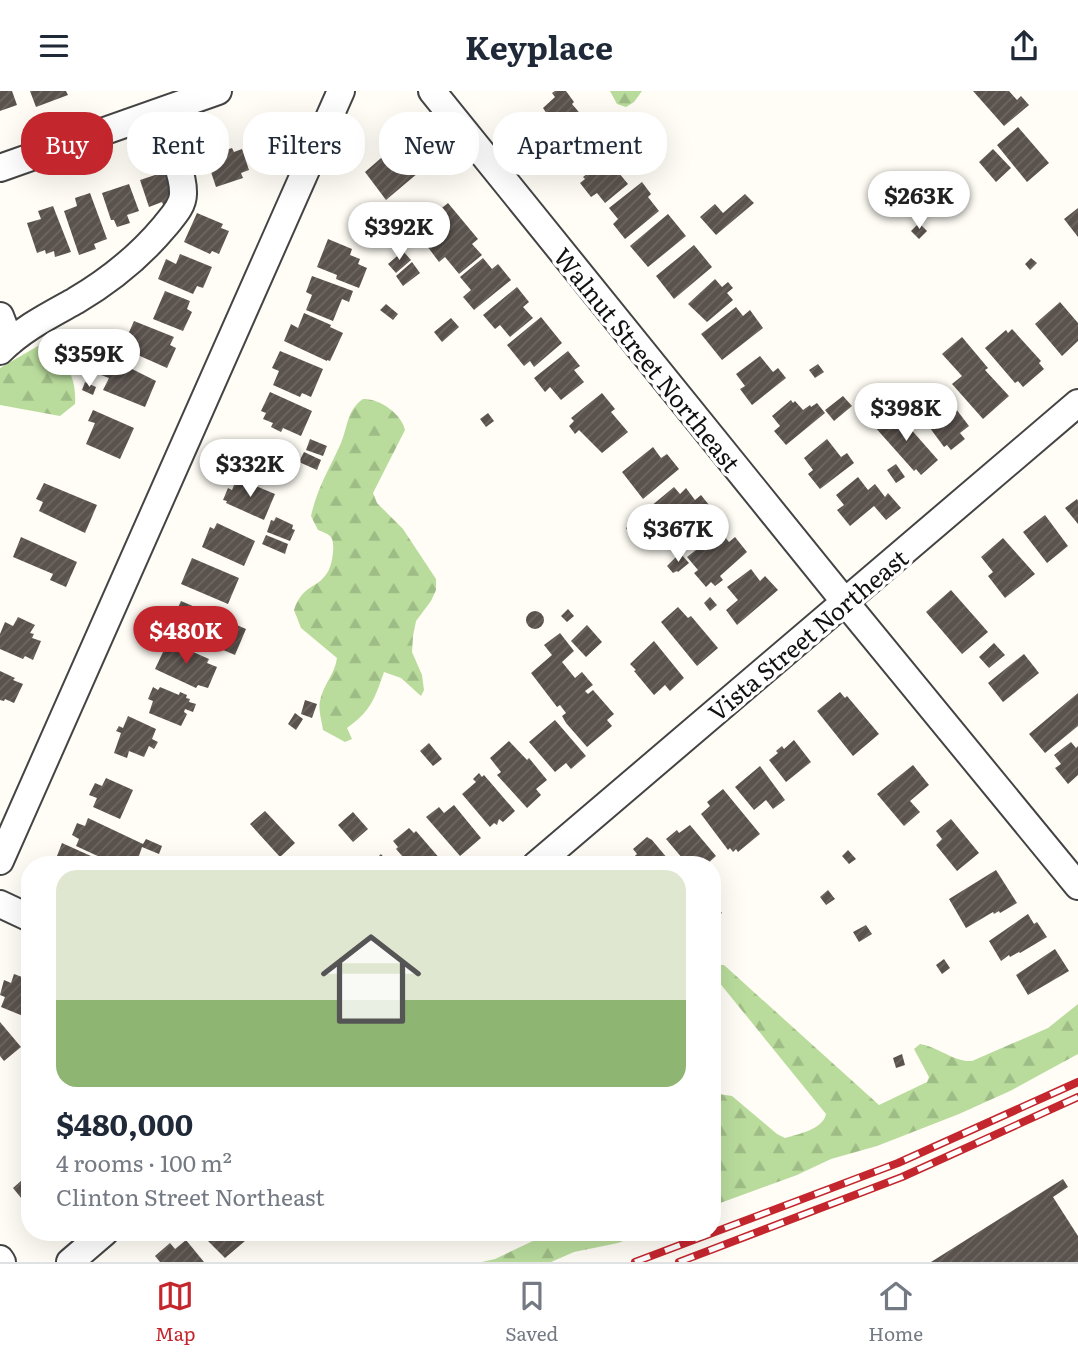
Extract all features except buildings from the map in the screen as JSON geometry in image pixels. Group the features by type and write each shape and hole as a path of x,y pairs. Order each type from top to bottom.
{"street":[{"path":"159,112 218,91"},
{"path":"0,861 341,91"},
{"name":"Walnut Street Northeast","path":"432,91 1078,886"},
{"path":"0,168 127,123"},
{"path":"5,347 33,324 77,300 146,249 178,210 183,195 179,175"},
{"path":"0,316 5,347"},
{"name":"Vista Street Northeast","path":"547,856 1078,403"},
{"path":"0,904 21,914"},
{"path":"70,1262 94,1241"}],"green space":[{"path":"610,91 642,91 634,102 626,107 617,104"},
{"path":"38,346 62,361 74,384 75,404 60,416 0,405 0,368"},
{"path":"363,399 383,404 395,413 403,424 405,430 373,493 377,503 403,529 436,579 436,590 416,621 413,636 412,652 422,675 424,690 421,696 401,678 384,672 371,703 362,716 347,728 352,739 345,742 323,730 320,712 322,695 337,658 301,628 294,610 306,591 323,578 330,566 332,539 318,530 311,516 351,413"},
{"path":"721,965 879,1105 927,1082 929,1077 914,1049 920,1044 965,1061 972,1061 1048,1028 1078,1004 1078,1054 1010,1091 959,1114 877,1146 831,1159 797,1175 721,1203 721,1094 732,1096 785,1138 815,1127 826,1114 721,985"},
{"path":"533,1241 624,1241 574,1252 551,1262 482,1262 495,1259"}],"railway":[{"path":"721,1230 898,1163 1078,1082"},
{"path":"679,1262 902,1177 1078,1097"},
{"path":"635,1262 691,1241"}]}
